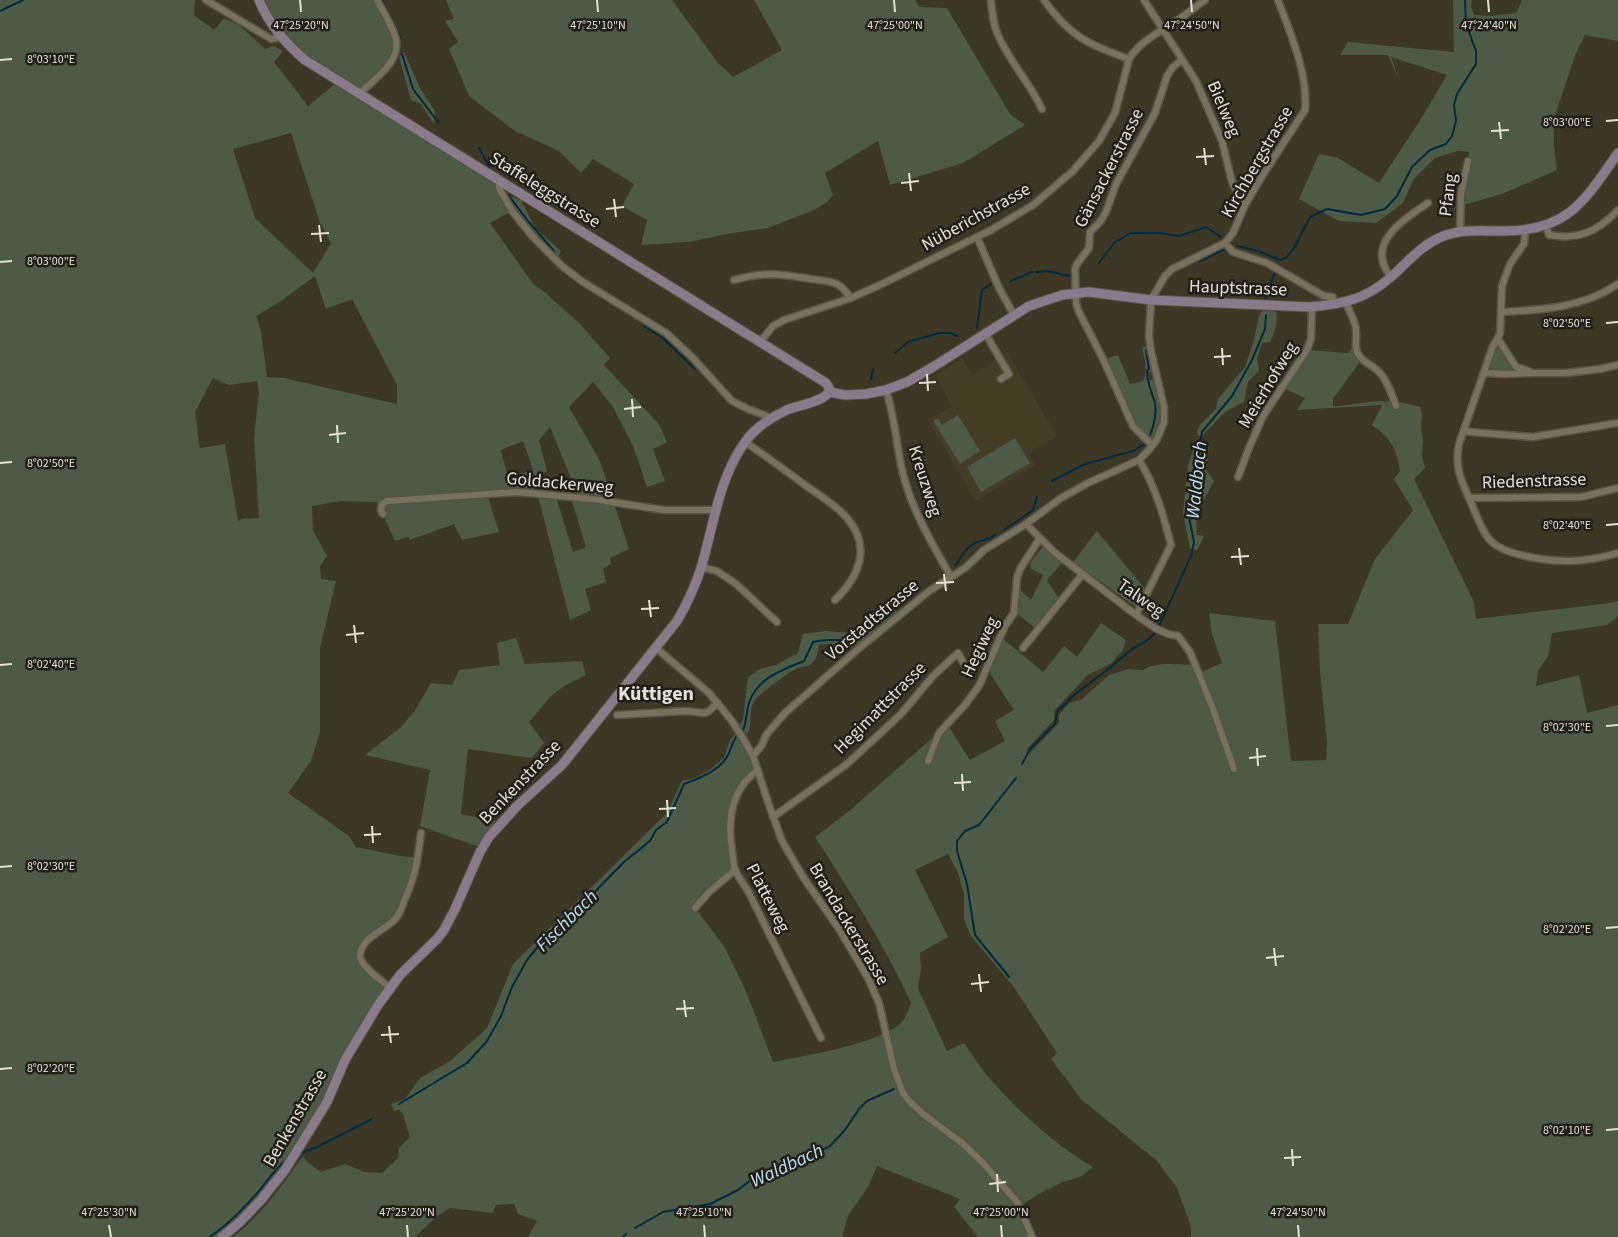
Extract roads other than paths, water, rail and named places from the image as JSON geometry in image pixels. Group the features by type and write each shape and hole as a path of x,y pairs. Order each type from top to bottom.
{"street":[{"path":"206,0 271,39 280,37"},
{"name":"Staffeleggstrasse","path":"259,0 270,23 280,37 305,60 826,383 829,392"},
{"path":"359,94 392,61 396,46 395,36 377,0"},
{"path":"991,0 993,18 998,35 1036,95 1042,109"},
{"path":"1044,0 1066,28 1077,37 1099,48 1130,59"},
{"name":"Bielweg","path":"1144,0 1196,81 1217,127 1232,182 1238,196 1245,205"},
{"name":"Nüberichstrasse","path":"760,342 774,326 784,320 851,298 916,268 977,237 1033,205 1073,171 1099,140 1115,113 1130,59 1142,44 1205,0"},
{"name":"Kirchbergstrasse","path":"1151,300 1165,276 1172,269 1225,243 1233,233 1245,205 1264,173 1305,110 1306,100 1302,72 1278,0"},
{"name":"Gänsackerstrasse","path":"1076,292 1075,270 1077,264 1089,248 1090,232 1100,222 1106,212 1116,184 1155,113 1167,76 1173,67 1182,60"},
{"name":"Hauptstrasse","path":"829,392 858,395 886,390 907,382 1029,306 1046,299 1076,292 1098,292 1151,300 1312,307 1346,302 1365,294 1391,277 1418,251 1443,236 1460,232 1525,231 1546,226 1560,219 1588,196 1618,153"},
{"name":"Pfang","path":"1460,232 1461,194 1468,161"},
{"path":"499,181 499,188 512,211 533,237 563,267 583,282 666,333 691,356 732,401 772,418"},
{"path":"1391,277 1382,263 1382,251 1386,238 1394,229 1428,203"},
{"path":"1546,226 1549,235 1575,237 1600,225 1618,210"},
{"name":"Riedenstrasse","path":"1525,231 1524,244 1510,264 1502,284 1498,339 1493,346 1459,444 1456,459 1458,474 1469,498 1581,497 1618,488"},
{"path":"977,237 999,288 1014,315"},
{"path":"1225,243 1234,252 1258,259 1324,296 1332,297"},
{"path":"734,280 763,274 781,274 837,284 851,298"},
{"path":"1501,312 1562,307 1597,296 1618,284"},
{"path":"1076,292 1078,310 1103,359 1133,426 1152,445"},
{"name":"Vorstadtstrasse","path":"753,756 762,745 766,734 785,713 857,650 928,592 966,568 984,550 1074,491 1139,460 1157,439 1164,422 1164,407 1151,351 1149,330 1151,300"},
{"path":"1346,302 1356,330 1357,353 1378,371 1396,406"},
{"name":"Meierhofweg","path":"1238,477 1264,416 1307,350 1311,340 1312,307"},
{"path":"985,333 1009,374 1001,379"},
{"path":"1498,339 1516,367 1532,373"},
{"path":"1484,373 1566,373 1618,365"},
{"name":"Kreuzweg","path":"886,390 894,422 901,466 912,500 929,538 950,577"},
{"name":"Benkenstrasse","path":"222,1237 240,1222 261,1200 285,1170 327,1102 356,1039 389,987 444,930 480,852 490,837 517,806 562,765 673,627 689,601 701,567 724,480 732,463 746,442 772,418 790,409 823,398 829,392"},
{"path":"1464,430 1534,437 1618,422"},
{"path":"746,442 831,503 848,519 857,532 860,552 858,567 855,576 846,589 835,600"},
{"path":"1136,615 1171,545 1147,472 1139,460"},
{"name":"Goldackerweg","path":"383,514 381,510 382,504 387,501 517,492 592,499 664,510 716,510"},
{"path":"1469,498 1490,539 1500,548 1511,553 1565,561 1585,560 1618,553"},
{"name":"Talweg","path":"1026,524 1054,552 1136,615 1155,628 1178,636 1190,652 1234,768"},
{"name":"Hegiweg","path":"928,761 938,733 964,706 979,686 1005,626 1015,610 1017,578 1020,569 1040,538"},
{"path":"701,567 717,572 736,584 778,622"},
{"path":"1023,648 1082,575"},
{"name":"Brandackerstrasse","path":"656,648 690,676 718,703 732,721 753,756 782,841 868,978 879,1003 894,1069 903,1093 923,1114 981,1161 1018,1203 1032,1237"},
{"name":"Hegimattstrasse","path":"773,817 847,764 901,714 933,676 958,652 969,672"},
{"path":"617,716 686,711 704,713 718,703"},
{"name":"Platteweg","path":"758,770 746,778 733,807 729,834 735,870 748,891 821,1038"},
{"path":"389,987 361,961 360,955 367,941 389,926 398,916 412,883 421,833"},
{"path":"695,908 709,892 735,870"}],"waterway":[{"path":"0,11 23,0"},
{"path":"382,0 400,37"},
{"path":"1260,252 1281,260 1286,258 1294,248 1310,217 1327,209 1361,215 1385,209 1397,196 1412,167 1430,150 1446,144 1452,136 1456,121 1454,105 1457,94 1476,64 1476,51 1466,24 1465,0"},
{"path":"402,54 413,89 438,122"},
{"path":"479,148 490,168"},
{"path":"509,196 554,251"},
{"path":"1099,263 1115,242 1131,233 1159,233 1179,236 1206,227 1221,237"},
{"path":"1237,246 1258,251"},
{"path":"1200,261 1225,249"},
{"path":"1036,272 1047,271 1069,276"},
{"path":"1011,281 1032,272"},
{"name":"Waldbach","path":"1265,299 1275,273"},
{"path":"977,328 982,290 991,284"},
{"name":"Waldbach","path":"1159,626 1191,556 1194,542 1189,517 1202,432 1232,396 1252,360 1265,329 1266,315"},
{"path":"644,326 663,338 695,369"},
{"path":"895,353 908,342 939,333 951,333 957,336"},
{"path":"1146,350 1149,369 1147,371 1148,380 1156,407 1155,419 1150,435"},
{"path":"871,379 873,369"},
{"path":"1052,481 1085,464 1133,451 1145,444"},
{"path":"1004,530 1033,510 1037,497"},
{"path":"956,565 969,547 995,535"},
{"path":"743,730 749,703 758,687 771,676 804,661 813,642 854,639 890,615"},
{"name":"Waldbach","path":"1022,764 1030,749 1055,724 1057,712 1075,694 1155,633"},
{"name":"Fischbach","path":"399,1104 467,1063 487,1041 527,960 544,939 577,910 624,862 650,841 656,830 667,822 684,784 715,770 728,755 736,737"},
{"name":"Waldbach","path":"1009,977 975,935 967,884 957,851 957,841 965,831 979,825 1016,778"},
{"name":"Waldbach","path":"635,1228 663,1212 710,1204 738,1190 753,1178 802,1160 830,1146 867,1101 894,1089"},
{"name":"Fischbach","path":"299,1154 372,1119"},
{"path":"210,1237 242,1210 287,1159"},
{"name":"Waldbach","path":"623,1237 626,1234"}],"district":[{"name":"Küttigen","path":"656,694"}]}
